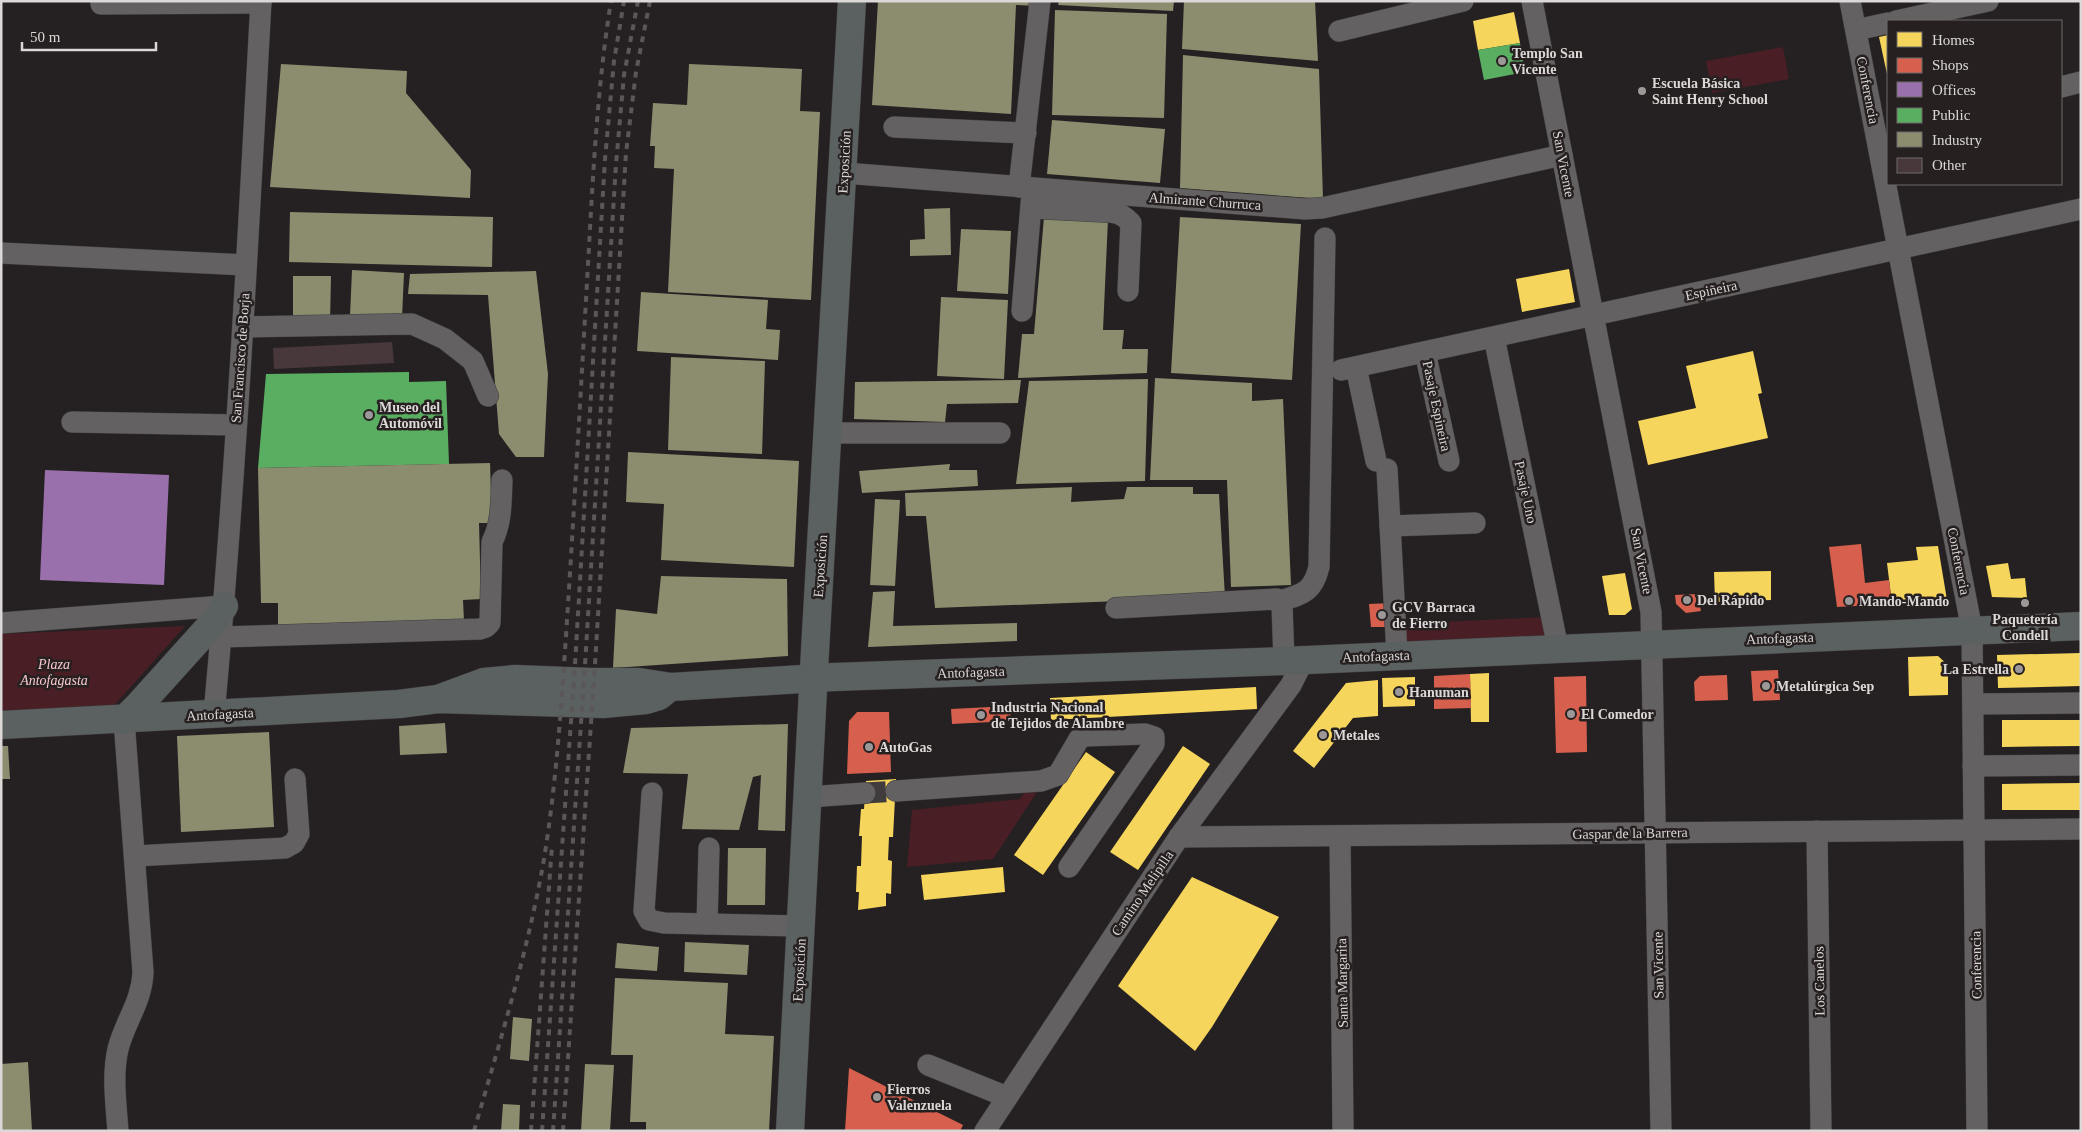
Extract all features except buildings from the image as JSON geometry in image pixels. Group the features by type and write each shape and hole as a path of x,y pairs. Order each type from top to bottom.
{"main road":[{"name":"Exposición","path":"790,1131 852,1"},
{"path":"124,720 213,623 224,606"},
{"name":"Antofagasta","path":"1,725 399,704 438,699 603,704 646,700 659,696 670,687 814,678 1397,656 1652,643 2081,626"}],"street":[{"path":"1022,311 1028,194 1026,133 1040,1"},
{"path":"1339,31 1463,1"},
{"name":"San Vicente","path":"1532,1 1649,599 1652,643 1661,1131"},
{"name":"Conferencia","path":"1850,1 1881,126 1887,169"},
{"path":"1901,20 1988,1"},
{"path":"101,4 261,2"},
{"name":"San Francisco de Borja","path":"214,714 224,606 243,327 261,2"},
{"path":"1856,30 1887,23"},
{"path":"2062,87 2081,82"},
{"path":"894,127 1026,133"},
{"name":"Almirante Churruca","path":"844,173 1028,194 1305,209 1322,208 1562,155"},
{"name":"Conferencia","path":"1889,185 1898,248 1972,630 1977,1131"},
{"path":"1028,194 1119,213 1124,216 1131,223 1128,291"},
{"name":"Espiñeira","path":"1390,526 1382,465 1348,368 2081,209"},
{"path":"1116,608 1272,598 1280,601 1300,595 1312,586 1319,567 1325,238"},
{"path":"1,253 246,265"},
{"path":"243,327 412,324 445,339 474,361 488,396"},
{"name":"Pasaje Uno","path":"1494,337 1558,648"},
{"name":"Pasaje Espineira","path":"1425,352 1449,461"},
{"path":"72,422 236,425"},
{"path":"828,433 1000,432"},
{"path":"221,637 480,629 486,627 490,622 492,542 498,530 501,514 502,480"},
{"path":"1397,656 1390,526 1475,523"},
{"path":"1280,601 1294,660"},
{"path":"1,623 224,606"},
{"name":"Camino Melipilla","path":"985,1131 1179,837 1290,685 1294,660"},
{"path":"1973,704 2081,703"},
{"path":"118,1131 116,1090 118,1049 143,987 143,955 124,720"},
{"path":"896,791 1041,781 1058,775 1079,739 1085,736 1145,734 1154,737 1154,744 1069,867"},
{"path":"1973,766 2081,765"},
{"path":"135,856 285,848 294,843 299,834 295,779"},
{"path":"652,793 644,911 649,920 664,923 801,926"},
{"path":"808,797 865,794"},
{"name":"Gaspar de la Barrera","path":"1179,837 2081,829"},
{"name":"Los Canelos","path":"1817,832 1821,1131"},
{"name":"Santa Margarita","path":"1340,836 1344,1131"},
{"path":"707,924 709,848"},
{"path":"928,1065 1007,1097"}],"green space":[{"path":"1783,47 1789,79 1712,93 1706,61"},
{"path":"1545,617 1550,638 1399,645 1398,624"},
{"name":"Plaza Antofagasta","path":"185,626 110,710 1,716 1,634"},
{"path":"1039,789 993,859 907,867 912,810 1020,799 1026,790"}],"tunnel":[{"path":"865,793 896,791"}],"railway":[{"path":"474,1131 513,996 530,928 544,859 552,803 566,636 596,132 602,66 611,1"},
{"path":"542,1131 575,665 605,159 614,61 624,1"},
{"path":"553,1131 585,665 616,164 624,75 638,1"},
{"path":"563,1131 595,665 626,153 636,72 650,1"},
{"path":"531,1131 552,846"}],"place":[{"name":"Templo San Vicente","path":"1502,61"},
{"name":"Escuela Básica Saint Henry School","path":"1642,91"},
{"name":"Museo del Automóvil","path":"369,415"},
{"name":"Del Rápido","path":"1687,600"},
{"name":"Mando-Mando","path":"1849,601"},
{"name":"Paquetería Condell","path":"2025,603"},
{"name":"GCV Barraca de Fierro","path":"1382,615"},
{"name":"La Estrella","path":"2019,669"},
{"name":"Metalúrgica Sep","path":"1766,686"},
{"name":"Hanuman","path":"1399,692"},
{"name":"El Comedor","path":"1571,714"},
{"name":"Industria Nacional de Tejidos de Alambre","path":"981,715"},
{"name":"Metales","path":"1323,735"},
{"name":"AutoGas","path":"869,747"},
{"name":"Fierros Valenzuela","path":"877,1097"}]}
